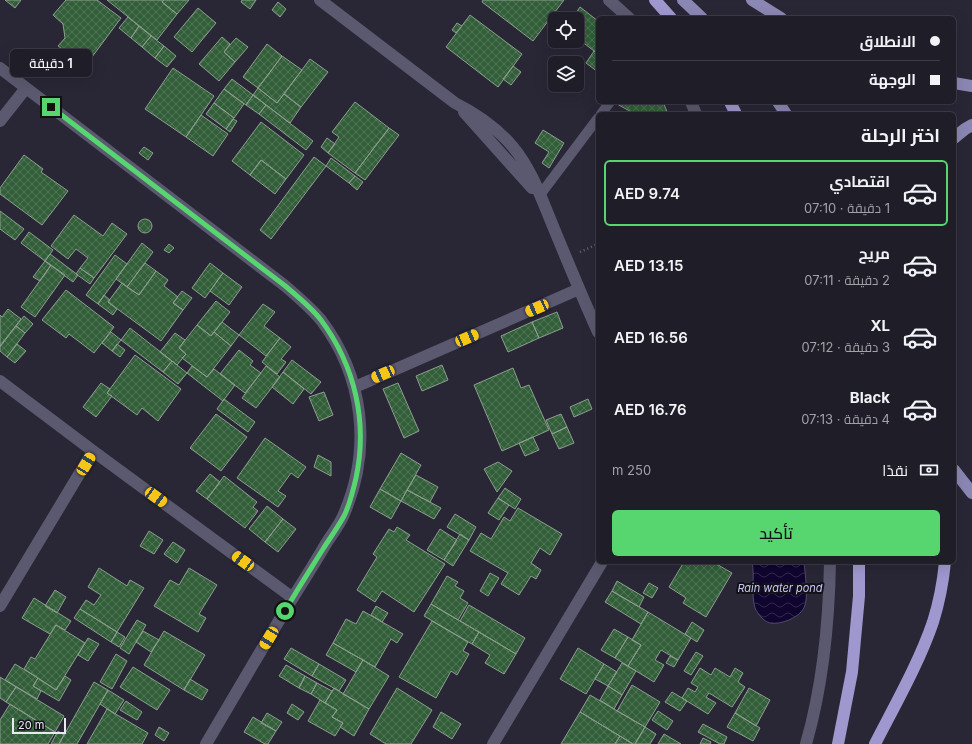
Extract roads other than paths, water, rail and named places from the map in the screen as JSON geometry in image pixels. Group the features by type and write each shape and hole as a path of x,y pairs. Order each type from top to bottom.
{"highway":[{"path":"655,0 669,16"},
{"path":"838,744 852,672 859,596 859,564"},
{"path":"876,744 917,661 933,622 943,581 945,564"}],"main road":[{"path":"683,0 700,16"},
{"path":"752,0 779,16"},
{"path":"956,83 972,86"},
{"path":"956,136 972,125"},
{"path":"956,473 972,493"}],"street":[{"path":"320,0 455,102 540,195 596,328"},
{"path":"609,0 627,16"},
{"path":"0,68 303,301 320,319 335,340 346,363 354,387 360,412 361,439 359,465 353,491 344,516 206,744"},
{"path":"0,121 26,88"},
{"path":"354,387 579,290"},
{"path":"0,381 293,598"},
{"path":"0,606 94,451"},
{"path":"493,744 601,564"},
{"path":"806,744 821,677 828,621 830,564"}],"lane":[{"path":"540,195 596,121"}],"water":[{"name":"Rain water pond","path":"752,564 804,564 806,598 802,612 794,618 779,623 770,623 765,621 755,608"}]}
